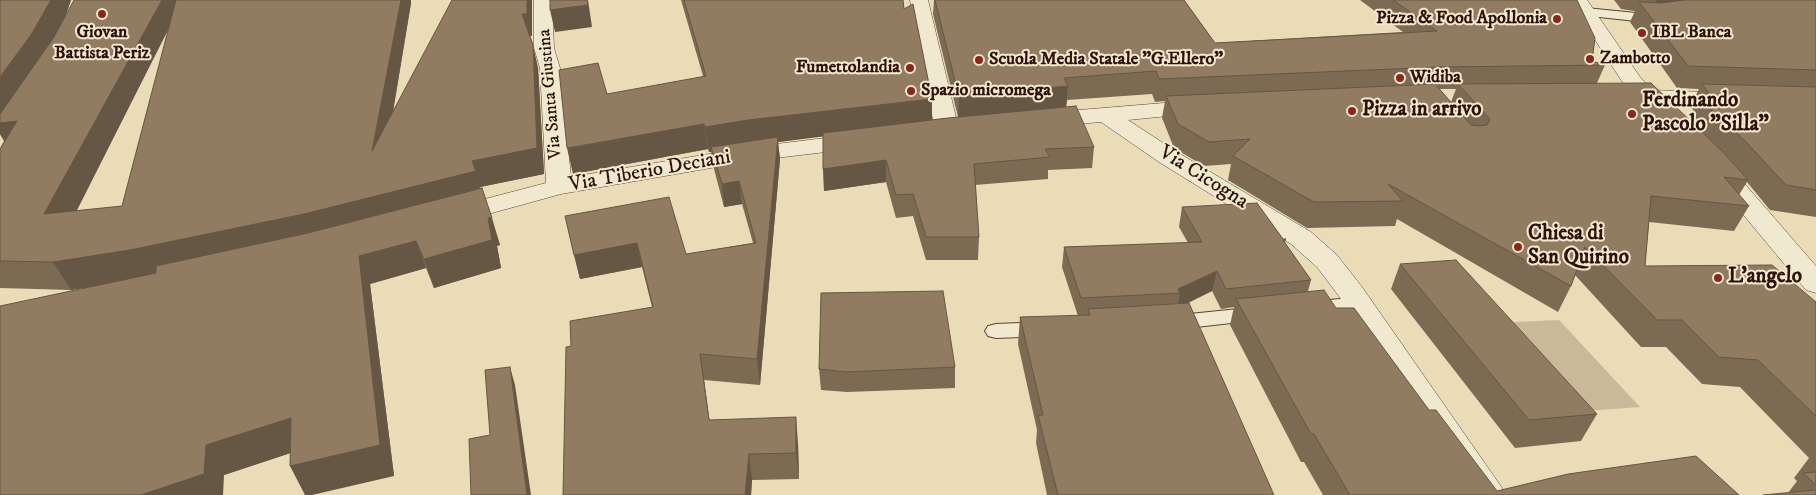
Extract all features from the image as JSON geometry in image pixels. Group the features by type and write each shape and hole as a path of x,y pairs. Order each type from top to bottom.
{"street":[{"name":"Via Santa Giustina","path":"543,0 544,48 550,68 559,187"},
{"path":"920,0 955,129 924,132"},
{"path":"1582,6 1621,66 1644,95 1669,117"},
{"path":"1605,96 1644,95 1752,100"},
{"path":"1018,122 1223,106"},
{"name":"Via Cicogna","path":"1107,116 1168,157 1301,238 1327,261 1360,304 1489,495"},
{"name":"Via Tiberio Deciani","path":"425,223 559,187 752,154 878,138"},
{"path":"1702,152 1754,209 1816,284"}],"lane":[{"path":"1582,6 1636,17 1672,16"},
{"path":"1146,324 1360,304"},
{"path":"996,332 1066,328"}],"shaded area":[{"path":"1559,320 1640,407 1571,412 1496,323"}],"building":[{"path":"0,0 51,0 31,35 0,77"},
{"path":"74,0 162,0 44,214 122,206 176,0 401,0 372,151 452,0 527,0 527,14 522,14 533,45 537,148 472,161 476,171 304,214 130,250 53,262 0,261 0,149 17,121 0,123 0,114 54,37"},
{"path":"550,0 587,0 588,5 550,10"},
{"path":"684,0 903,0 904,9 913,4 932,99 748,120 705,127 704,124 567,148 559,70 598,63 607,94 706,76"},
{"path":"935,0 1184,0 1215,43 1437,31 1393,0 1577,0 1595,38 1592,61 1605,65 1439,67 1159,79 1156,71 1064,78 1068,86 959,97"},
{"path":"1684,0 1816,0 1816,70 1688,66 1639,2 1661,3"},
{"path":"1651,83 1725,154 1748,180 1724,177 1749,206 1651,196 1645,266 1772,265 1816,302 1816,416 1758,360 1719,357 1682,320 1657,320 1585,247 1571,286 1388,184 1403,201 1314,202 1233,156 1250,139 1209,142 1178,124 1166,96 1435,84 1471,125 1479,126 1487,125 1490,119 1458,84"},
{"path":"1702,84 1816,87 1816,190 1786,185 1746,142 1702,101 1720,108"},
{"path":"1076,106 1094,147 1045,149 1050,157 974,164 979,237 926,237 913,194 896,195 886,160 823,169 823,133 948,118"},
{"path":"778,137 757,359 700,354 709,420 796,417 796,453 749,454 745,495 563,495 566,347 571,346 570,321 653,307 637,243 574,255 565,216 669,197 686,254 756,243 739,181 722,184 711,147"},
{"path":"482,188 492,218 488,218 492,240 424,259 416,241 359,256 380,445 290,466 291,418 206,445 204,474 141,495 0,495 0,306 156,273 156,266 308,233"},
{"path":"1257,203 1283,239 1286,239 1283,240 1311,280 1226,289 1217,271 1178,289 1180,293 1081,298 1064,247 1202,242 1182,207"},
{"path":"1456,260 1597,414 1529,420 1400,264"},
{"path":"1324,290 1336,308 1354,308 1429,410 1436,410 1497,491 1568,474 1696,456 1739,495 1350,495 1314,434 1311,434 1236,299"},
{"path":"943,291 955,367 846,372 819,369 821,293"},
{"path":"1189,303 1274,495 1058,495 1038,415 1043,415 1020,317 1090,315 1088,309"},
{"path":"510,367 527,495 471,495 469,439 490,435 485,370"},
{"path":"1816,472 1816,485 1803,473"},
{"path":"1816,490 1816,495 1763,495"}],"place":[{"name":"Giovan Battista Periz","path":"102,14"},
{"name":"Pizza & Food Apollonia","path":"1557,19"},
{"name":"IBL Banca","path":"1642,33"},
{"name":"Zambotto","path":"1590,59"},
{"name":"Scuola Media Statale \"G.Ellero\"","path":"979,60"},
{"name":"Fumettolandia","path":"910,68"},
{"name":"Widiba","path":"1400,78"},
{"name":"Spazio micromega","path":"911,91"},
{"name":"Pizza in arrivo","path":"1352,111"},
{"name":"Ferdinando Pascolo \"Silla\"","path":"1632,114"},
{"name":"Chiesa di San Quirino","path":"1518,247"},
{"name":"L'angelo","path":"1718,278"}]}
